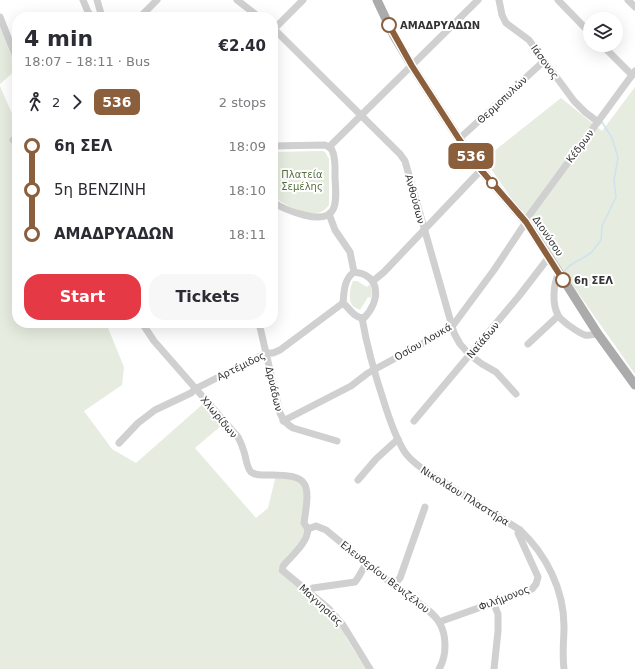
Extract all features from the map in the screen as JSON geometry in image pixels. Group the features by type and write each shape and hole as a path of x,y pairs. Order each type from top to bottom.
{"main road":[{"name":"Διονύσου","path":"377,0 394,36 459,139 481,170 525,222 598,334 635,385"}],"street":[{"path":"83,0 88,12"},
{"path":"97,0 101,12"},
{"path":"145,12 157,0"},
{"path":"237,0 253,12"},
{"path":"278,24 303,0"},
{"path":"329,147 478,0"},
{"name":"Ιάσονος","path":"499,0 502,15 506,23 529,40 574,101 598,122"},
{"path":"558,0 583,26"},
{"path":"628,0 635,7"},
{"path":"0,17 12,47"},
{"name":"Ανθούσων","path":"278,34 400,154 404,161 452,327 460,344 470,355 496,372 516,394"},
{"path":"610,52 633,73"},
{"name":"Θερμοπυλών","path":"459,139 544,61"},
{"name":"Κέδρων","path":"525,222 633,73"},
{"path":"278,146 325,145 329,147 332,150 334,158 336,199 334,208 329,214 321,218 291,212 278,205"},
{"path":"373,281 384,272 481,170"},
{"path":"329,214 335,230 350,252 354,272"},
{"name":"Οσίου Λουκά","path":"283,421 351,386 366,374 452,327 494,270 525,222"},
{"name":"Ναϊάδων","path":"414,421 519,296 549,257"},
{"path":"354,272 362,274 373,281 376,287 374,300 368,314 364,318 351,312 343,303 346,283 354,272"},
{"path":"559,273 555,280 554,288 558,316 585,335 598,334"},
{"name":"Αρτέμιδος","path":"119,443 138,423 155,410 191,393 266,353 273,353 280,350 343,303"},
{"path":"528,344 558,316"},
{"name":"Νικολάου Πλαστήρα","path":"362,318 367,345 390,421 404,450 412,461 520,530 533,542 546,562 555,583 562,606 564,625 564,669"},
{"name":"Χλωρίδων","path":"148,328 154,341 238,437 249,469 252,472 257,475 297,477 303,481 306,485 308,495 304,523 308,529"},
{"name":"Δρυάδων","path":"260,328 283,421 292,428 337,441"},
{"path":"358,480 376,459 398,439"},
{"path":"394,585 400,578 425,507"},
{"name":"Ελευθερίου Βενιζέλου","path":"308,529 316,526 321,527 432,614 439,622"},
{"name":"Μαγνησίας","path":"308,529 304,541 283,566 282,572 308,592 344,625 370,669"},
{"name":"Φιλήμονος","path":"439,622 532,589 536,584 538,577 518,532 520,530"},
{"path":"308,592 313,588 355,582 359,578 361,571 367,563"},
{"path":"493,602 498,614 498,631 494,669"},
{"path":"439,622 445,654 439,669"}],"green space":[{"path":"0,26 12,58 12,73 0,84"},
{"path":"0,86 12,114 12,328 108,328 124,367 122,385 84,411 112,449 136,463 204,403 222,425 195,448 256,518 268,508 276,475 301,482 305,489 305,530 300,542 281,563 278,569 327,611 343,628 346,638 366,669 0,669"},
{"path":"635,87 635,374 484,159 561,98 602,131"},
{"name":"Πλατεία Σεμέλης","path":"278,152 325,152 329,159 329,205 322,212 305,212 287,205 278,199"},
{"path":"353,281 357,281 367,287 370,284 372,292 371,298 368,297 360,310 353,306 350,300 350,290"}],"waterway":[{"path":"564,272 569,266 591,253 601,240 602,226 616,197 614,180 618,158 612,138 602,122"}],"bus line":[{"name":"536","path":"389,25 394,36 433,100 469,154 526,222 563,280"}],"place":[{"name":"ΑΜΑΔΡΥΑΔΩΝ","path":"389,25"},
{"name":"6η ΣΕΛ","path":"563,280"}]}
